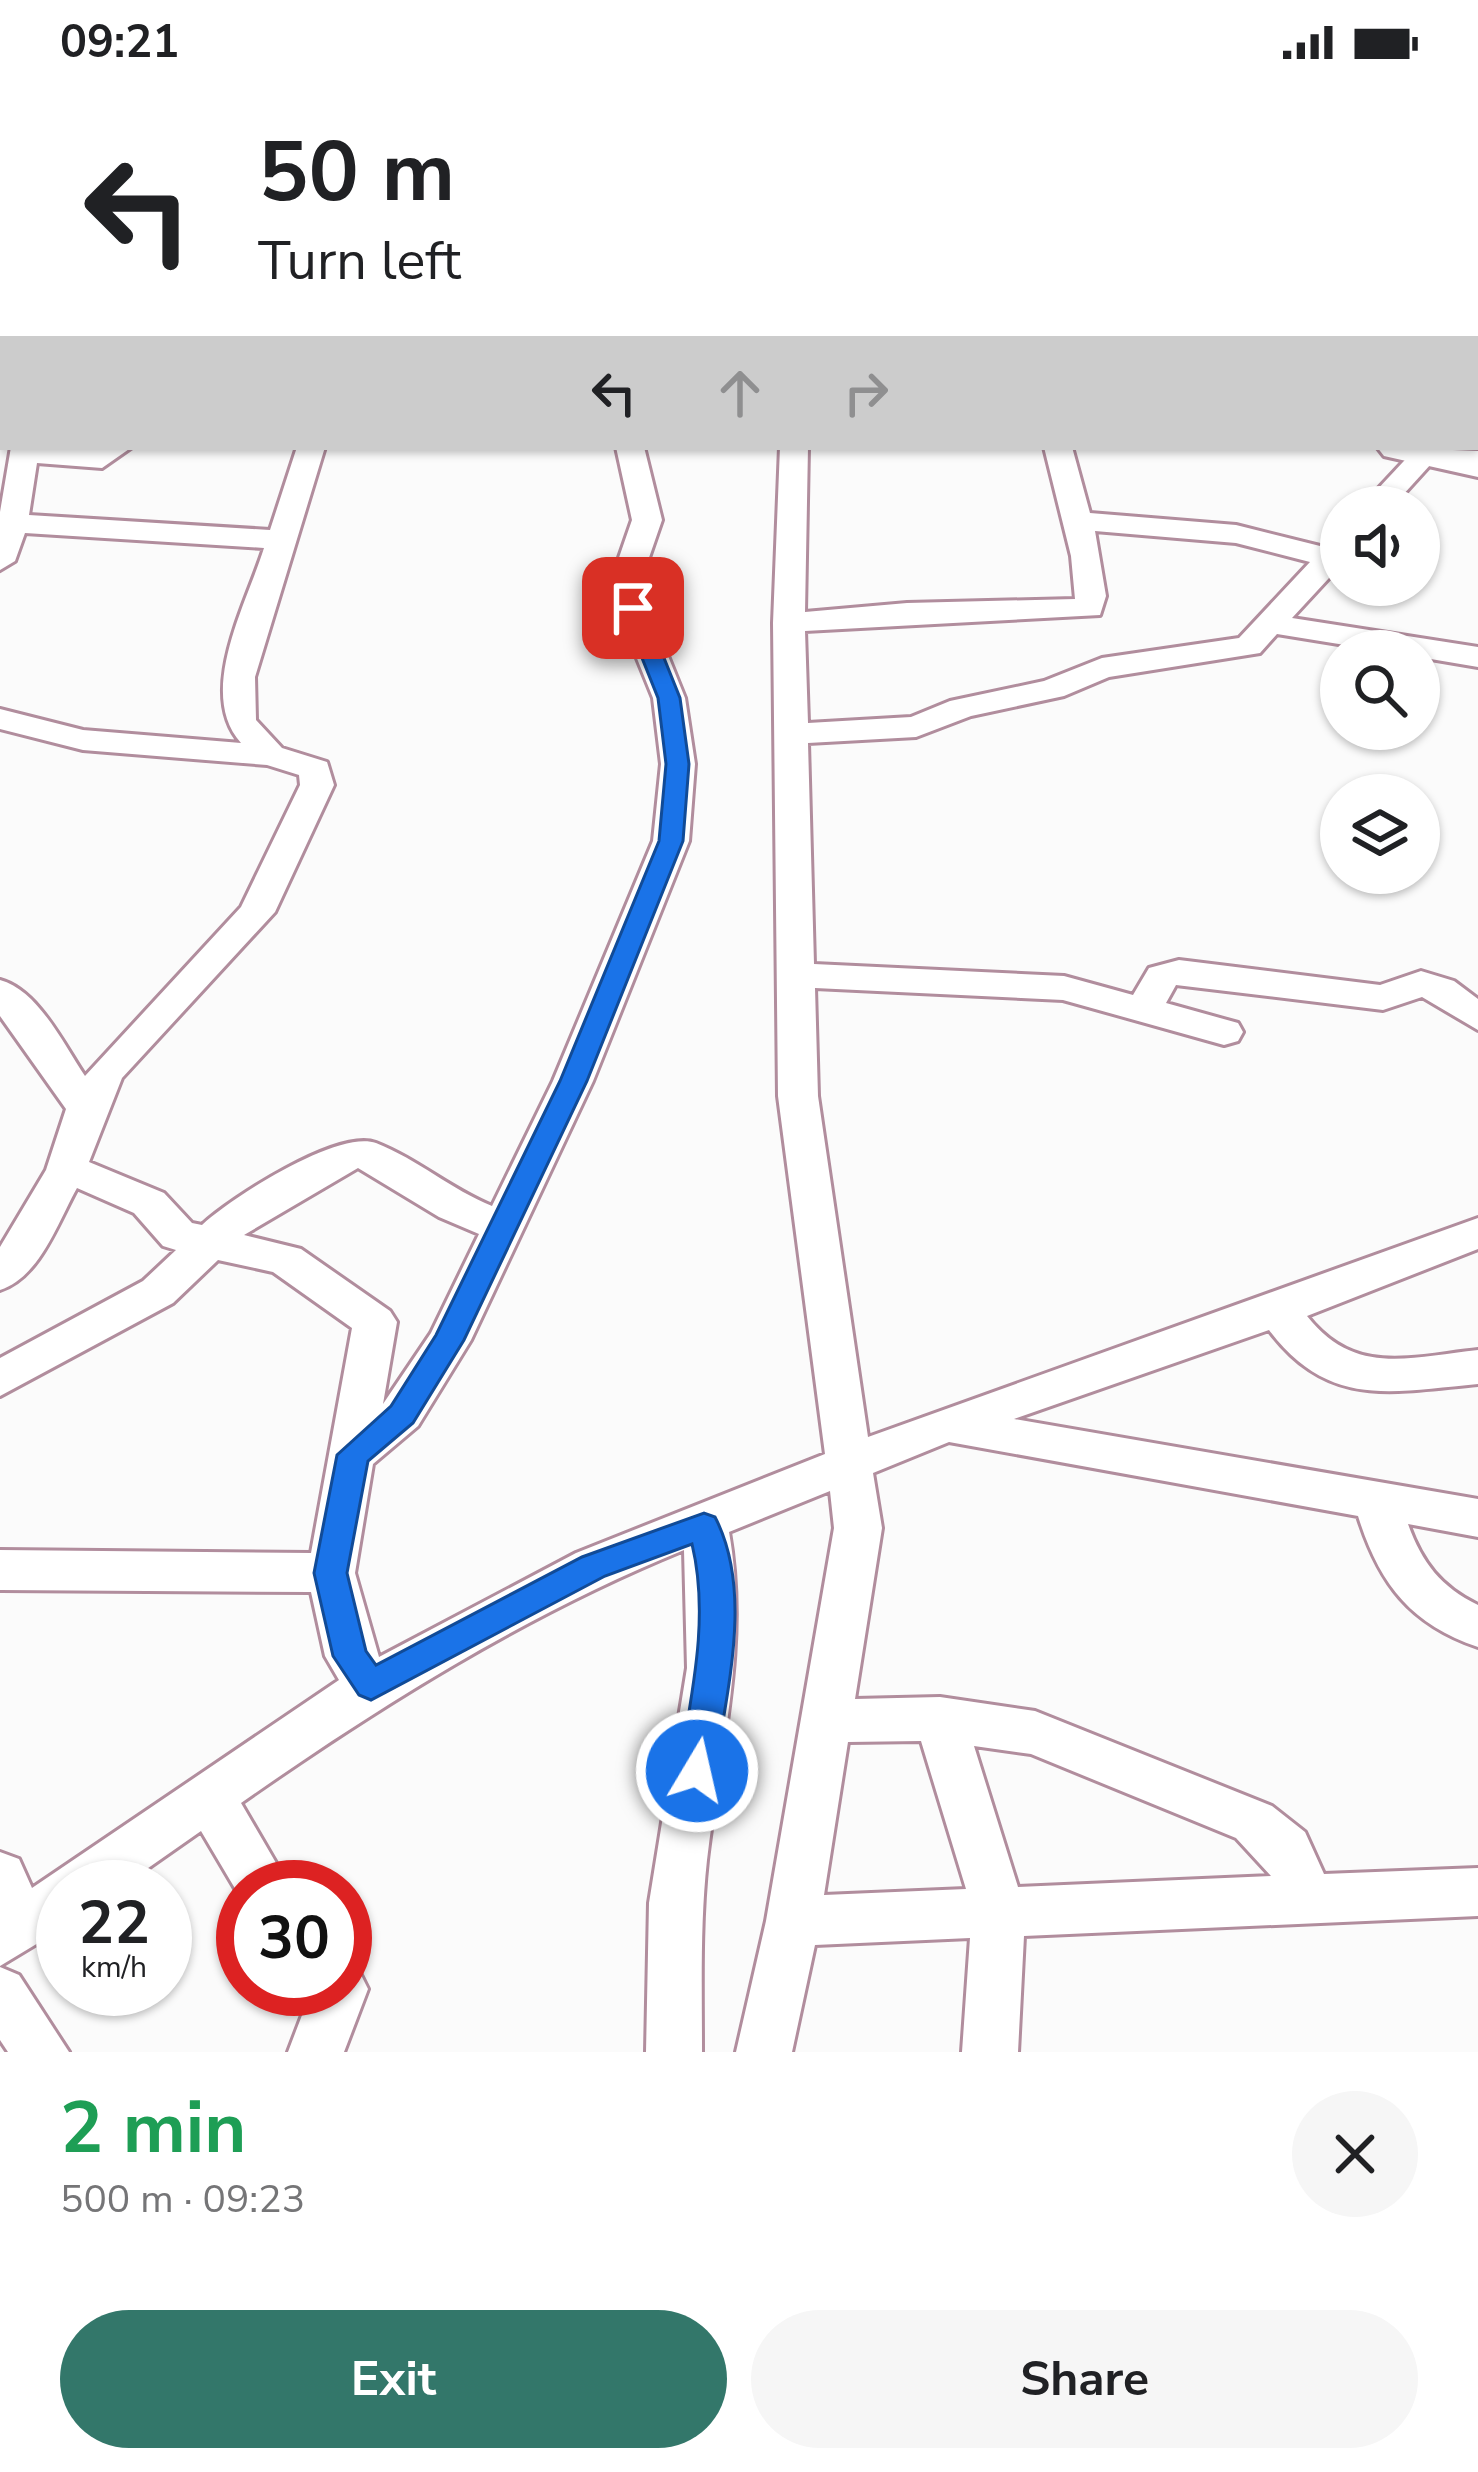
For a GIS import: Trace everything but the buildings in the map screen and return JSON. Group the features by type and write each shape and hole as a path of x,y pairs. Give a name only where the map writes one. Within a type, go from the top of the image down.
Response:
{"highway":[{"path":"1429,450 1478,464"},
{"path":"1439,450 1478,453"}],"street":[{"path":"114,450 102,459 24,451 5,544 282,540"},
{"path":"270,755 240,722 239,677 309,450"},
{"path":"353,1455 402,1414 449,1340 627,959 671,841 678,764 669,698 633,608 628,575 647,520 631,450"},
{"path":"764,2052 793,1922 858,1528 853,1462 816,1246 798,1096 789,623 794,450"},
{"path":"789,623 907,612 1089,608 1094,584 1059,450"},
{"path":"1394,486 1425,450"},
{"path":"1076,521 1236,534 1320,549"},
{"path":"794,734 916,727 962,708 1053,689 1102,668 1249,646 1320,570"},
{"path":"1273,624 1478,656"},
{"path":"0,719 83,740 270,755 315,770 317,785 257,912 107,1071 86,1108 66,1170 21,1252 0,1274"},
{"path":"1143,1010 1162,976 1179,972 1382,998 1421,982 1441,990 1478,1018"},
{"path":"793,975 1064,988 1225,1032"},
{"path":"0,992 36,1032 86,1108"},
{"path":"0,1379 158,1292 240,1214 358,1153 454,1207 505,1228"},
{"path":"66,1170 118,1186 149,1203 178,1235 286,1260 375,1322 331,1573 350,1656 371,1685"},
{"path":"115,1860 371,1685 593,1567 945,1425 1278,1310 1478,1233"},
{"path":"1278,1310 1319,1358 1333,1366 1389,1374 1478,1367"},
{"path":"945,1425 1478,1518"},
{"path":"1377,1501 1409,1586 1430,1604 1478,1628"},
{"path":"674,2052 676,1903 716,1640 716,1574 704,1526"},
{"path":"0,1570 331,1573"},
{"path":"828,1721 940,1719 1035,1733 1254,1822 1286,1849 1308,1899"},
{"path":"940,1719 999,1911 990,2052"},
{"path":"207,1794 247,1860"},
{"path":"0,1876 28,1922"},
{"path":"793,1922 1478,1892"},
{"path":"0,1994 41,2052"},
{"path":"316,2052 330,2016"}],"route":[{"path":"633,608 669,698 678,764 671,841 627,959 573,1081 449,1340 402,1414 353,1455 331,1573 350,1656 371,1685 593,1567 704,1526 716,1574 716,1640 697,1771"}]}
